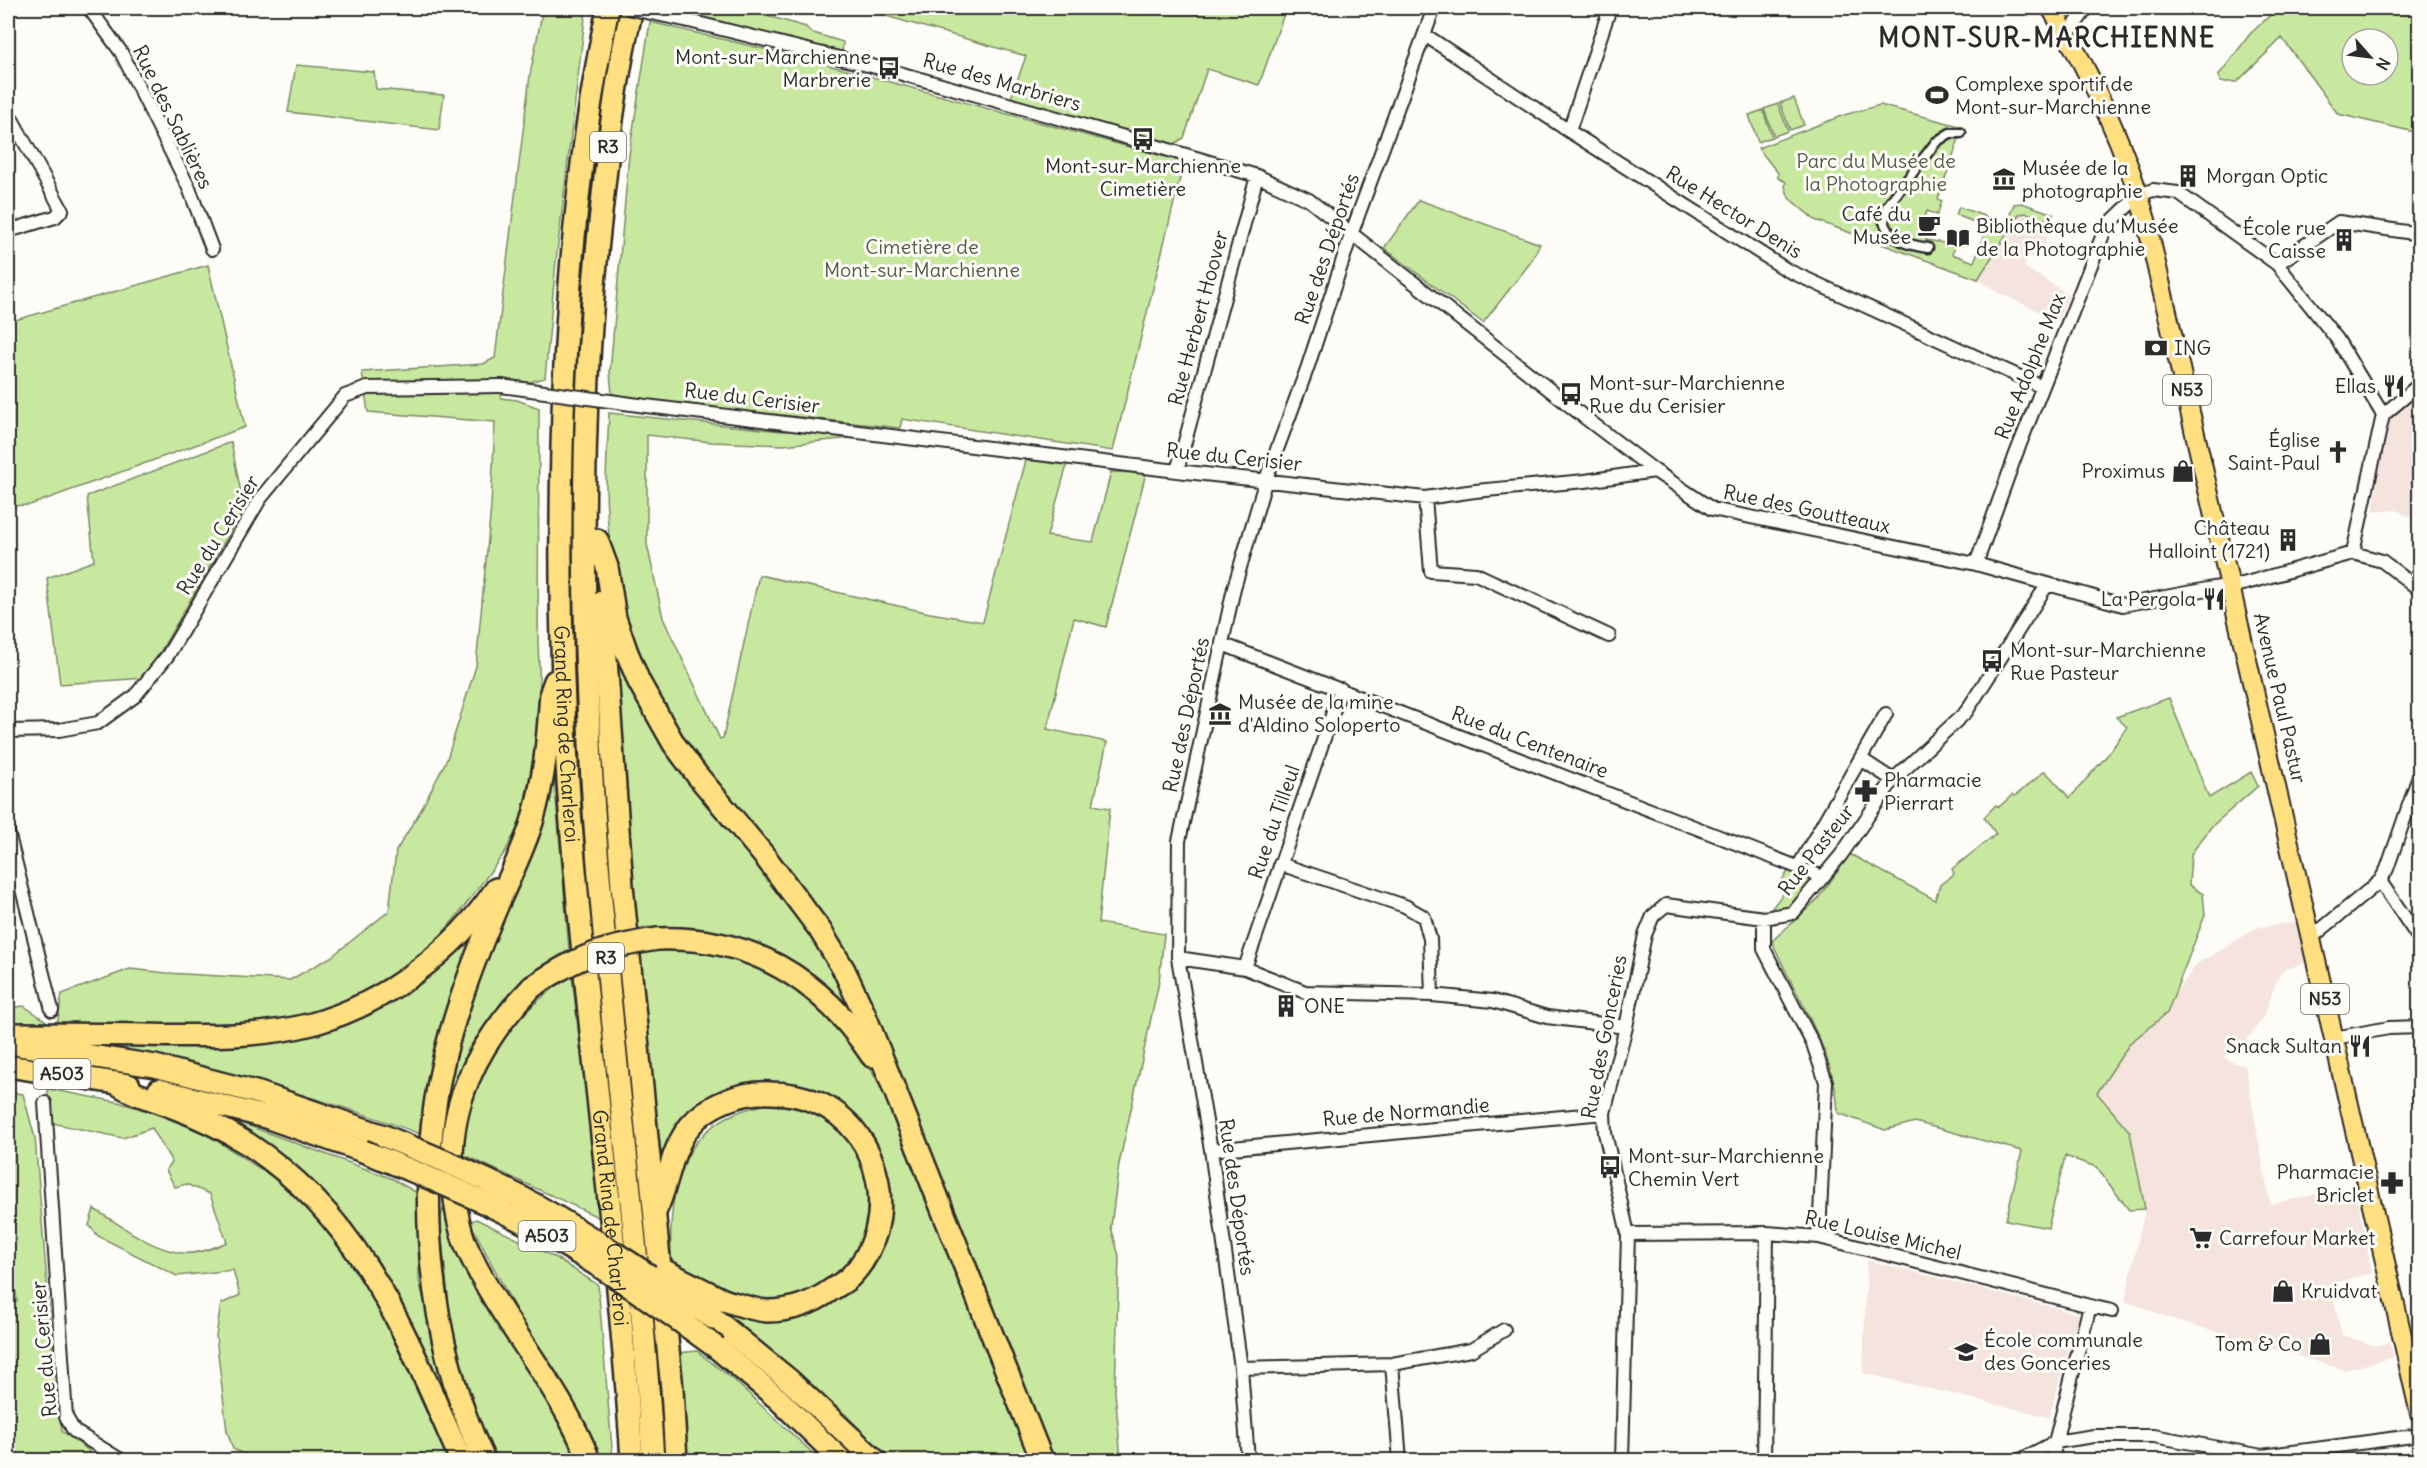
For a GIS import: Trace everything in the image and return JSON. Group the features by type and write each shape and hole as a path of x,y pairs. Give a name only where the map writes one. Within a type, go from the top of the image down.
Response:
{"highway":[{"name":"Grand Ring de Charleroi","path":"608,8 585,141 573,242 566,336 561,461 563,664 570,810 632,1461"},
{"name":"Grand Ring de Charleroi","path":"632,8 607,158 589,339 585,454 586,649 594,810 653,1461"},
{"path":"585,454 596,484 597,540 622,886 672,1389 676,1461"},
{"path":"597,540 607,567 615,618 639,682 686,759 766,858 820,930 844,970 895,1091 1042,1461"},
{"path":"484,1461 460,1400 444,1339 435,1292 429,1230 430,1167 442,1072 456,1014 473,963 531,823 543,776 551,692 563,664"},
{"path":"8,1034 257,1034 312,1024 352,1009 392,988 432,960 490,898 518,856"},
{"path":"589,1461 560,1400 508,1319 469,1251 456,1212 452,1178 455,1123 467,1081 492,1034 511,1010 532,987 564,966 594,952 622,944 688,938 736,948 766,958 793,973 844,1017 895,1091"},
{"name":"A503","path":"8,1043 155,1066 260,1093 384,1136 450,1163 537,1205 600,1243 713,1318 789,1380 875,1461"},
{"name":"A503","path":"8,1066 166,1092 266,1117 440,1181 526,1224 633,1288 717,1348 777,1398 841,1461"},
{"path":"116,1083 132,1094 170,1106 214,1125 246,1143 273,1161 318,1202 365,1261 389,1301 461,1461"},
{"path":"600,1243 617,1244 686,1283 723,1300 767,1311 796,1308 821,1297 850,1277 868,1251 880,1221 880,1187 871,1156 855,1132 837,1115 816,1102 785,1093 760,1092 727,1101 708,1110 690,1126 675,1151 661,1200 653,1216"}],"main road":[{"name":"Avenue Paul Pastur","path":"2051,8 2108,114 2139,195 2231,585 2420,1413"}],"street":[{"name":"Rue des Sablières","path":"89,8 121,52 189,188 212,249"},
{"name":"Rue des Marbriers","path":"627,8 892,71 1257,176 1309,200 1352,232"},
{"name":"Rue des Déportés","path":"1248,1461 1241,1368 1211,1150 1178,958 1179,841 1234,588 1266,479 1307,369 1352,232 1434,8"},
{"path":"1569,131 1610,8"},
{"path":"2067,34 2087,8"},
{"name":"Rue Hector Denis","path":"1425,34 1569,131 1787,270 2042,387"},
{"path":"8,112 62,210 55,217 8,231"},
{"path":"1928,248 1900,242 1893,237 1884,222 1884,216 1891,201 1936,141 1950,133 1961,133"},
{"name":"Rue Herbert Hoover","path":"1177,471 1257,176"},
{"path":"2139,195 2153,190 2178,193 2277,264 2337,339 2383,415"},
{"name":"Rue Adolphe Max","path":"1976,564 2042,387 2106,227 2139,195"},
{"path":"2277,264 2339,222 2420,234"},
{"name":"Rue des Goutteaux","path":"1352,232 1588,420 1655,471 1712,509 1976,564 2123,605 2243,584 2353,553"},
{"path":"2420,384 2383,415 2353,553 2382,561 2420,590"},
{"name":"Rue du Cerisier","path":"8,731 59,730 98,723 135,696 168,655 260,499 345,396 367,388 501,386 1177,471 1425,498 1655,471"},
{"path":"1425,498 1431,571 1476,574 1609,636"},
{"name":"Rue Pasteur","path":"1764,918 1793,913 1823,877 1893,780 1966,712 2047,585"},
{"name":"Rue du Centenaire","path":"1222,644 1823,877"},
{"name":"Rue du Tilleul","path":"1245,968 1341,689"},
{"path":"1798,867 1886,714"},
{"path":"1861,759 1893,780"},
{"path":"2311,938 2380,881 2387,869 2420,773"},
{"path":"8,832 52,1010"},
{"path":"1280,864 1405,906 1424,918 1430,939 1432,995"},
{"path":"2380,881 2420,940"},
{"name":"Rue des Gonceries","path":"1622,1461 1628,1234 1605,1133 1604,1113 1626,1027 1645,935 1653,916 1666,905 1764,918"},
{"path":"1764,918 1764,949 1813,1044 1826,1082 1819,1237"},
{"path":"1178,958 1245,968 1305,992 1432,995 1493,1001 1547,1017 1626,1027"},
{"path":"2334,1038 2389,1028 2420,1027"},
{"name":"Rue du Cerisier","path":"45,1102 66,1417 74,1431 121,1461"},
{"name":"Rue de Normandie","path":"1211,1150 1604,1113"},
{"path":"1764,1461 1767,1233"},
{"name":"Rue Louise Michel","path":"1628,1234 1767,1233 1819,1237 2112,1311"},
{"path":"2053,1461 2055,1442 2090,1306"},
{"path":"1241,1368 1392,1364 1471,1350 1504,1330"},
{"path":"1392,1364 1400,1461"},
{"path":"2020,1461 2055,1442 2094,1436 2154,1436 2262,1456 2420,1435"}],"shaded area":[{"path":"2027,213 2049,221 2043,235 2047,237 2043,247 2038,246 2039,251 2035,259 2029,256 2030,253 2024,267 2069,295 2058,320 1999,293 1978,279 2019,214"},
{"path":"2419,388 2419,508 2413,518 2396,510 2373,512 2387,419"},
{"path":"2300,922 2309,962 2283,970 2277,979 2265,1014 2253,1032 2238,1048 2223,1057 2236,1064 2245,1065 2270,1204 2355,1186 2372,1273 2330,1284 2342,1335 2376,1346 2389,1342 2394,1357 2345,1370 2173,1319 2125,1301 2145,1209 2097,1093 2130,1043 2167,1013 2177,991 2197,964 2259,927"},
{"name":"École communale des Gonceries","path":"1867,1260 2079,1314 2049,1417 1863,1373"}],"green space":[{"path":"543,8 586,9 556,261 545,378 529,382 503,379 501,398 517,400 539,408 538,641 541,715 521,821 505,852 436,941 379,985 319,1014 232,1024 145,1029 57,1025 62,994 130,969 290,980 331,957 389,911 396,851 421,810 447,759 476,666 491,507 495,422 368,412 362,372 483,364 495,358 530,75"},
{"path":"667,8 740,8 806,27 810,32 843,42 842,53"},
{"path":"866,8 1286,8 1259,85 1207,69 1184,138 1174,144 1011,98 1026,56 865,10"},
{"path":"2278,8 2419,8 2419,133 2338,114 2282,38 2237,82 2220,82 2219,75 2250,34"},
{"name":"Cimetière de Mont-sur-Marchienne","path":"650,22 806,59 1184,162 1113,451 902,419 900,428 612,394 610,372 629,155"},
{"path":"296,65 374,72 376,89 444,95 439,130 288,112"},
{"path":"1794,98 1804,125 1790,130 1780,103"},
{"path":"1778,104 1788,131 1774,136 1764,109"},
{"name":"Parc du Musée de la Photographie","path":"1880,105 1963,127 1938,199 1942,201 1937,215 1927,211 1921,227 1929,230 1926,240 1956,245 1952,254 1974,262 1987,227 1956,215 1959,207 2006,224 2014,204 2022,203 2053,214 2049,221 2027,213 2019,214 1978,279 1815,220 1789,198 1786,182 1778,178 1778,173 1758,148 1844,115"},
{"path":"1763,110 1772,137 1758,142 1749,115"},
{"path":"1419,200 1540,244 1530,263 1483,323 1384,248"},
{"path":"208,265 245,427 30,505 8,506 8,322"},
{"path":"609,413 781,431 831,431 852,438 783,445 712,442 647,435 647,544 663,618 720,739 723,738 759,575 930,613 983,622 1026,460 1067,465 1047,536 1093,542 1111,472 1146,473 1106,627 1074,618 1047,729 1107,742 1093,805 1110,808 1098,923 1164,934 1159,982 1119,1164 1111,1227 1119,1256 1115,1391 1121,1460 1055,1460 890,1048 860,980 815,905 776,853 700,761 656,690 629,626 613,559 606,489"},
{"path":"231,442 244,508 145,678 60,684 47,578 94,561 87,496"},
{"path":"616,644 840,976 857,1021 822,984 804,969 764,947 718,934 692,930 637,928"},
{"path":"2169,698 2209,798 2251,772 2258,786 2211,827 2191,854 2189,885 2203,894 2205,915 2167,1013 2130,1043 2097,1093 2130,1132 2145,1209 2129,1210 2096,1167 2065,1156 2048,1228 2006,1220 2022,1151 1915,1122 1885,1130 1838,1113 1836,1090 1822,1046 1772,941 1817,900 1850,854 1935,900 1940,885 1954,874 1952,869 1996,834 1984,817 1996,805 1999,807 2012,795 2015,796 2045,771 2070,798 2110,752 2127,727 2116,717"},
{"path":"553,764 569,950 538,968 503,1000 468,1049 449,1101 445,1145 438,1143 447,1093 476,981 536,837"},
{"path":"1791,867 1815,879 1785,912 1769,912 1785,891 1778,886"},
{"path":"480,922 423,1135 338,1106 251,1081 76,1041 294,1037"},
{"path":"672,947 700,948 780,973 820,1005 863,1056 898,1123 1034,1460 890,1460 845,1414 720,1311 723,1306 760,1316 871,1262 868,1139 767,1083 659,1153 640,952"},
{"path":"572,976 600,1218 460,1153 466,1116 474,1090 494,1051 506,1033 536,1002"},
{"path":"24,1006 49,1023 8,1022 8,1008"},
{"path":"48,1089 118,1102 193,1125 297,1193 361,1268 448,1460 276,1460 262,1457 252,1458 233,1449 227,1431 216,1336 221,1304 240,1295 233,1270 177,1276 98,1236 89,1225 94,1209 147,1242 170,1251 194,1253 227,1242 210,1194 186,1184 175,1187 166,1170 172,1162 152,1128 123,1138 47,1122"},
{"path":"8,1092 23,1094 35,1138 54,1368 62,1431 88,1450 94,1460 8,1460 8,1294 17,1301 12,1268 12,1223 8,1222"},
{"path":"764,1105 811,1113 844,1135 863,1166 869,1202 863,1238 844,1269 813,1291 771,1300 745,1297 719,1287 671,1259 673,1206 677,1182 685,1160 697,1141 714,1125 736,1113"},
{"path":"206,1110 393,1179 419,1194 419,1281 447,1386 474,1460 468,1460 356,1234"},
{"path":"443,1209 478,1289 560,1420 579,1460 495,1460 476,1422 453,1348 440,1220"},
{"path":"476,1219 556,1258 598,1285 613,1460 601,1460 589,1433 553,1368 532,1341 470,1222"},
{"path":"697,1351 736,1382 820,1460 687,1460 678,1353"}],"place":[{"name":"Mont-sur-Marchienne Marbrerie","path":"889,68"},
{"name":"Complexe sportif de Mont-sur-Marchienne","path":"1937,95"},
{"name":"Mont-sur-Marchienne Cimetière","path":"1143,139"},
{"name":"Morgan Optic","path":"2188,176"},
{"name":"Musée de la photographie","path":"2004,179"},
{"name":"Café du Musée","path":"1929,225"},
{"name":"Bibliothèque du Musée de la Photographie","path":"1958,238"},
{"name":"École rue Caisse","path":"2344,240"},
{"name":"ING","path":"2156,348"},
{"name":"Ellas","path":"2394,386"},
{"name":"Mont-sur-Marchienne Rue du Cerisier","path":"1571,394"},
{"name":"Église Saint-Paul","path":"2338,452"},
{"name":"Proximus","path":"2183,471"},
{"name":"Château Halloint (1721)","path":"2288,540"},
{"name":"La Pergola","path":"2214,599"},
{"name":"Mont-sur-Marchienne Rue Pasteur","path":"1992,661"},
{"name":"Musée de la mine d'Aldino Soloperto","path":"1220,714"},
{"name":"Pharmacie Pierrart","path":"1866,791"},
{"name":"ONE","path":"1286,1006"},
{"name":"Snack Sultan","path":"2360,1046"},
{"name":"Mont-sur-Marchienne Chemin Vert","path":"1610,1167"},
{"name":"Pharmacie Briclet","path":"2392,1183"},
{"name":"Carrefour Market","path":"2201,1238"},
{"name":"Kruidvat","path":"2283,1291"},
{"name":"Tom & Co","path":"2320,1344"},
{"name":"École communale des Gonceries","path":"1966,1352"}],"district":[{"name":"MONT-SUR-MARCHIENNE","path":"2047,38"}]}
